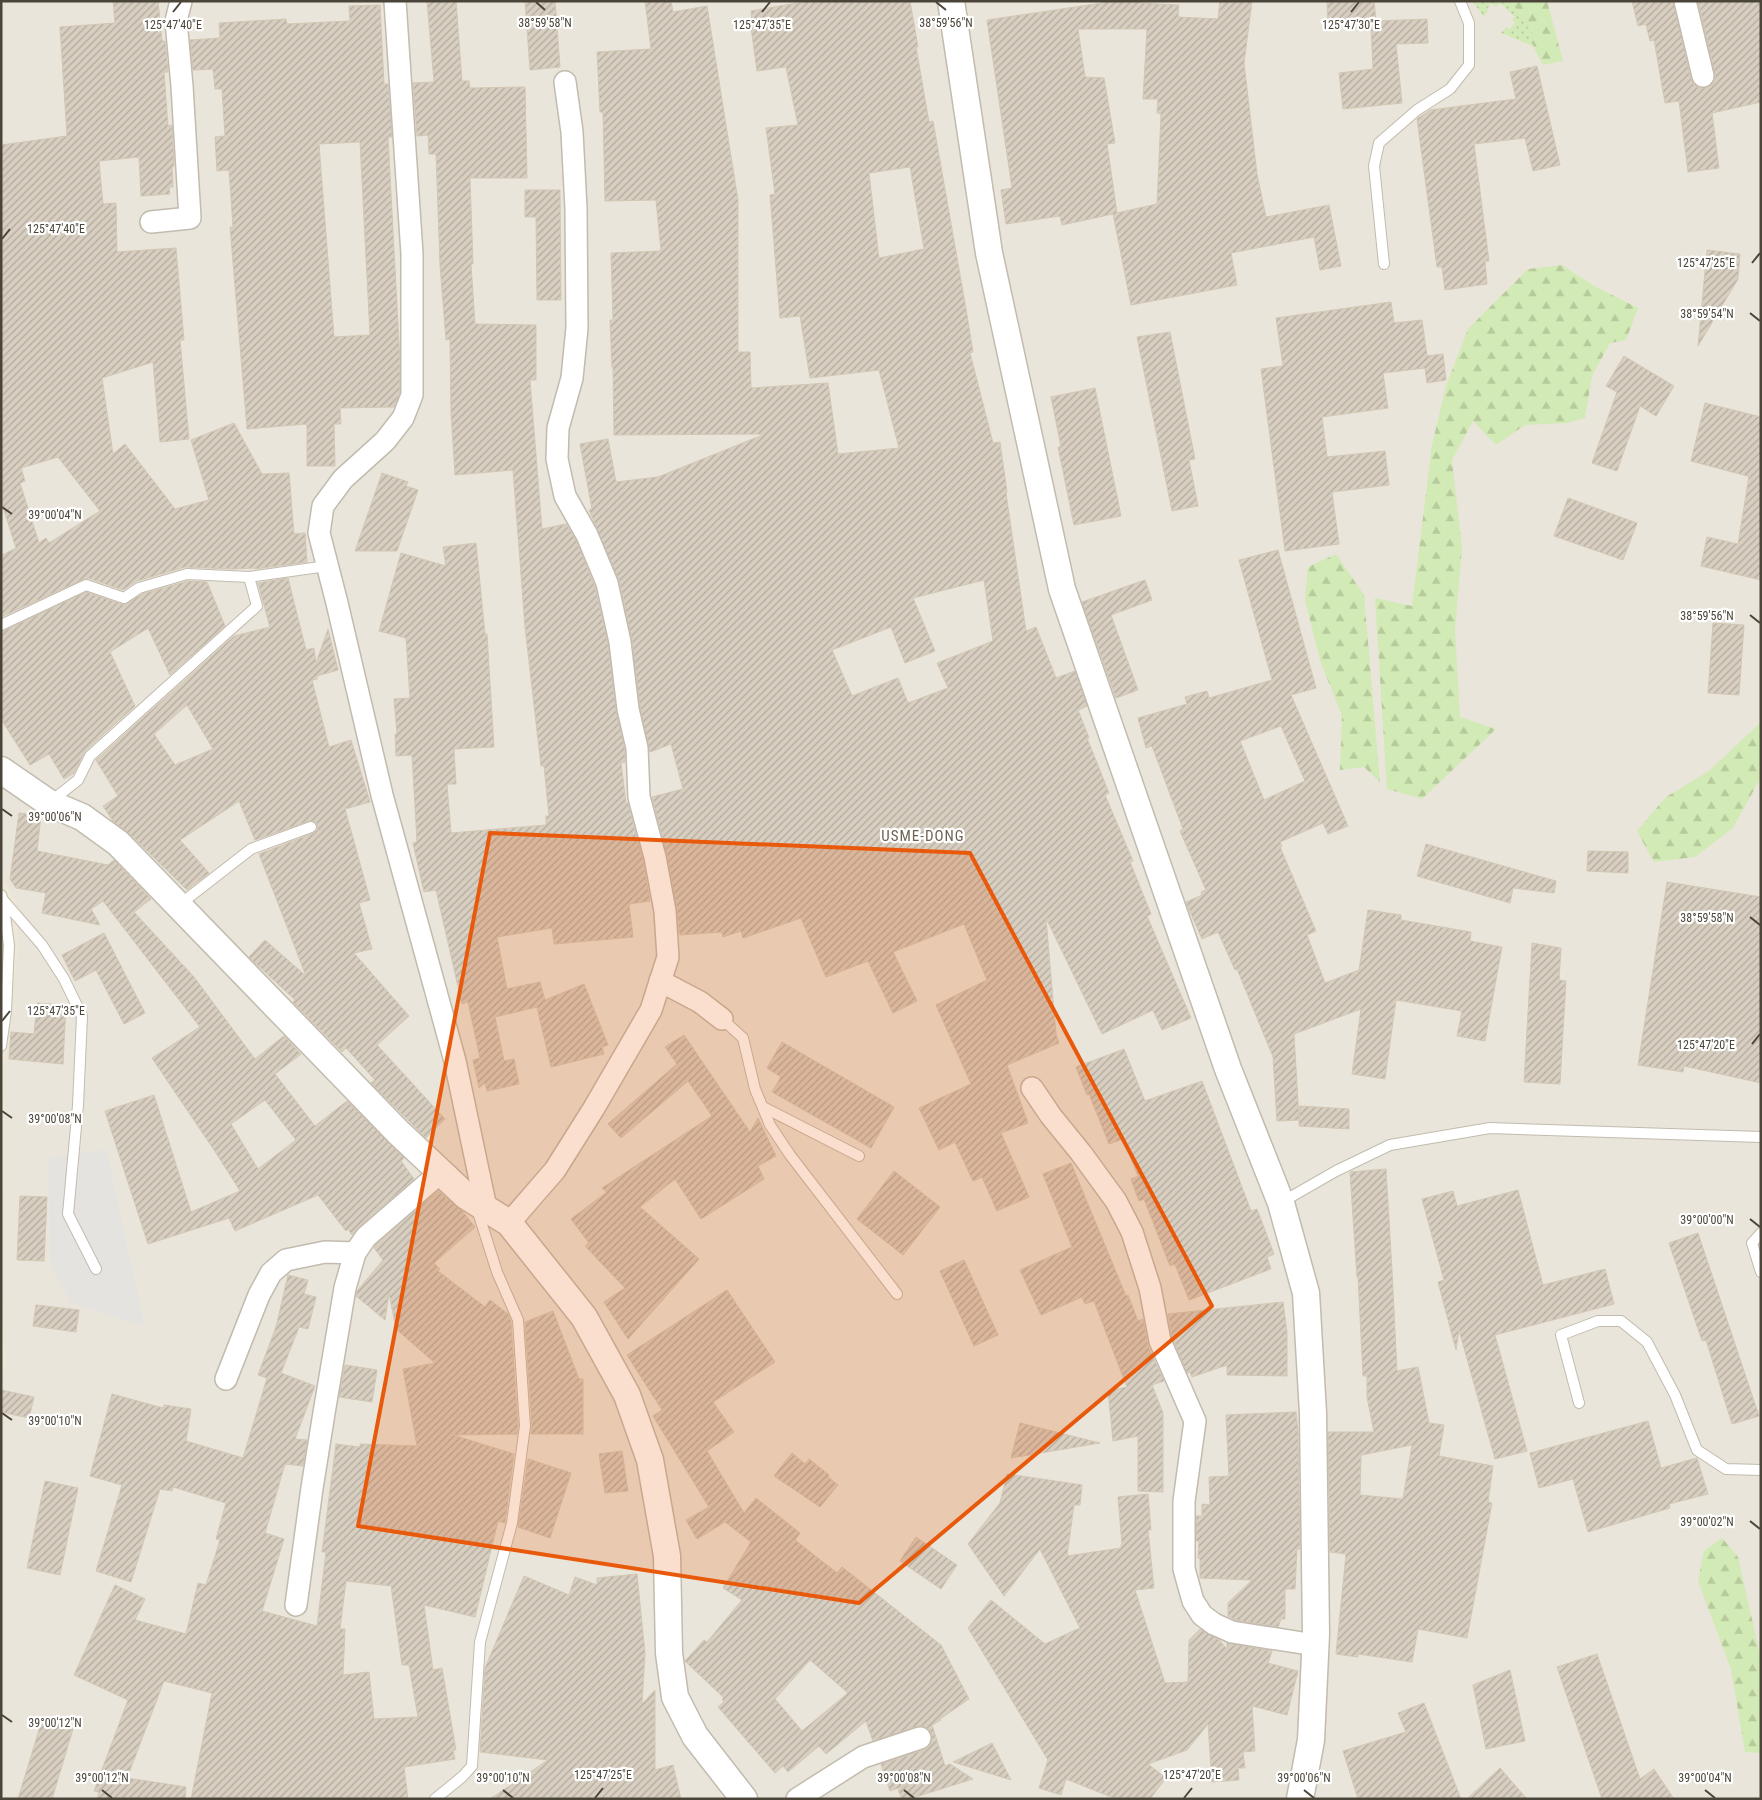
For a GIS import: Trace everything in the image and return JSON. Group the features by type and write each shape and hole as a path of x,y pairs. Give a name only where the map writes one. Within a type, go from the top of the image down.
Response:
{"street":[{"path":"151,222 190,218 176,21 182,1"},
{"path":"395,1 412,254 412,395 403,418 385,441 343,478 323,506 318,533 382,795 454,1060 480,1205"},
{"path":"951,1 989,253 1062,588 1228,1068 1281,1203 1306,1293 1313,1412 1315,1644 1311,1740 1300,1799"},
{"path":"1685,1 1703,76"},
{"path":"509,1223 555,1170 594,1108 650,1010 668,957 665,911 655,856 639,797 637,748 628,709 620,642 607,584 587,535 565,496 557,458 558,428 572,378 577,328 576,199 572,132 566,82"},
{"path":"1,770 49,803 82,817 118,843 398,1132 480,1205 509,1223 584,1317 627,1395 650,1460 667,1556 669,1652 675,1697 695,1736 744,1799"},
{"path":"660,981 700,1002 722,1019"},
{"path":"1032,1088 1116,1201 1132,1232 1150,1288 1160,1341 1196,1421 1184,1502 1184,1569 1193,1601 1202,1615 1214,1624 1232,1632 1315,1644"},
{"path":"296,1605 324,1413 345,1288 355,1253 366,1237 441,1172"},
{"path":"226,1379 260,1295 271,1273 286,1260 325,1252 355,1253"},
{"path":"797,1799 864,1757 920,1738"}],"lane":[{"path":"1384,264 1374,166 1379,144 1417,110 1450,89 1469,65 1469,22 1460,1"},
{"path":"1,625 86,585 124,598 139,588 187,574 249,577 327,566"},
{"path":"49,803 78,780 90,756 257,606 249,577"},
{"path":"178,906 252,849 311,827"},
{"path":"1,1046 6,1011 10,945 2,897"},
{"path":"2,897 42,945 64,978 82,1016 78,1105 68,1214 96,1269"},
{"path":"722,1019 743,1038 755,1089 770,1125 790,1155 897,1294"},
{"path":"763,1107 859,1156"},
{"path":"1281,1203 1336,1171 1390,1145 1490,1128 1761,1137"},
{"path":"435,1799 462,1777 472,1766 480,1642 512,1523 525,1426 518,1320 497,1272 480,1205"},
{"path":"1761,1233 1752,1243 1761,1272"},
{"path":"1579,1403 1561,1335 1598,1321 1621,1321 1647,1342 1675,1395 1697,1450 1726,1469 1761,1470"}],"highlighted area":[{"path":"490,833 970,853 1212,1306 859,1603 358,1526"}],"shaded area":[{"path":"1,1 1761,1 1761,1799 1,1799"},
{"path":"1,872 16,901 18,949 4,1063 2,1283 5,1370 1,1376"},
{"path":"106,1149 145,1327 71,1303 50,1262 48,1159"}],"green space":[{"path":"1472,1 1509,1 1533,34 1533,46 1501,33 1506,27 1509,30 1515,23 1512,20 1515,17 1500,3 1496,7 1492,3 1484,17"},
{"path":"1509,1 1547,1 1563,61 1543,65 1533,46 1533,34"},
{"path":"1562,265 1594,286 1638,308 1626,340 1610,343 1592,376 1585,418 1567,423 1525,425 1496,445 1473,421 1452,460 1462,548 1455,630 1460,717 1496,729 1422,799 1387,789 1375,598 1412,606 1432,445 1446,386 1468,329 1528,269"},
{"path":"1336,554 1364,595 1380,782 1364,767 1340,770 1342,716 1320,660 1305,600 1308,567"},
{"path":"1761,722 1761,777 1733,828 1695,857 1654,862 1637,831 1666,797 1709,771"},
{"path":"1722,1538 1738,1557 1761,1659 1760,1753 1745,1752 1731,1669 1698,1581 1704,1551"}],"building":[{"path":"113,1 158,1 162,41 165,41 168,72 164,72 168,126 172,125 173,187 169,187 170,194 141,196 139,157 99,161 103,204 116,203 117,252 176,248 184,340 180,340 189,439 160,442 153,362 102,378 113,454 125,444 175,509 209,500 191,440 234,423 262,474 289,473 294,534 305,533 307,562 255,569 185,567 137,581 123,590 88,578 1,617 1,556 16,548 1,501 1,145 67,136 60,27 115,23","holes":["58,457 100,511 49,543 46,538 39,543 20,483 25,481 21,468"]},
{"path":"427,1 456,1 462,81 469,81 470,88 525,87 527,178 470,178 473,264 471,264 475,324 536,325 536,380 530,380 542,529 566,524 576,540 595,587 608,644 616,711 625,750 625,762 621,763 626,803 628,803 643,860 650,901 629,904 633,937 554,944 552,928 497,937 507,989 540,982 545,1000 584,984 608,1045 602,1047 604,1054 551,1067 537,1007 495,1017 504,1061 514,1059 519,1084 487,1091 485,1083 479,1088 473,1060 480,1058 468,1002 462,1004 436,890 424,892 413,843 417,842 412,755 396,756 395,734 397,734 394,699 410,698 406,638 379,631 401,553 446,566 443,547 476,543 485,634 487,634 494,747 454,749 456,784 447,784 451,833 546,825 546,816 549,816 544,766 541,766 525,627 513,470 455,475 451,413 450,339 446,340 440,265 436,154 429,154 428,135 417,136 413,83 434,82"},
{"path":"525,1 555,1 560,67 530,70"},
{"path":"645,1 671,1 673,12 707,6 738,200 738,352 750,352 751,388 828,383 838,454 899,448 879,370 810,378 800,316 780,318 770,195 775,194 766,128 798,125 786,67 757,71 750,20 752,20 751,11 809,1 910,1 929,122 933,121 965,303 973,352 970,353 993,443 1000,442 1026,631 1036,627 1056,678 1075,671 1087,706 1078,710 1109,793 1105,795 1133,861 1130,862 1151,914 1147,916 1191,1018 1162,1030 1153,1010 1102,1034 1046,918 1056,1034 1059,1043 1007,1065 1028,1123 1001,1133 1029,1197 997,1211 982,1177 973,1181 955,1142 939,1150 919,1108 971,1084 936,1005 987,980 964,924 893,952 917,1001 893,1013 868,961 826,977 801,918 743,938 741,931 723,937 722,932 680,935 667,855 652,797 683,789 671,744 650,752 640,707 632,639 619,580 589,510 592,509 580,444 608,439 616,482 658,477 765,434 614,435 610,320 613,320 611,253 661,251 656,200 605,201 603,112 600,112 597,52 651,49","holes":["910,167 924,249 879,258 869,173","984,580 993,641 937,663 948,688 908,703 898,678 852,696 832,650 891,627 905,663 935,651 913,598"]},
{"path":"1102,1 1140,1 1140,3 1179,5 1178,17 1218,19 1220,1 1252,1 1244,63 1257,174 1266,217 1329,205 1341,266 1320,270 1314,237 1231,253 1237,285 1131,305 1113,214 1062,225 1060,216 1006,224 1001,190 1012,188 987,20 1102,3","holes":["1078,29 1147,29 1143,99 1158,99 1157,113 1161,114 1157,204 1117,213 1107,144 1115,143 1104,78 1085,77"]},
{"path":"1327,1 1374,1 1376,21 1427,19 1428,43 1396,44 1402,103 1343,109 1339,73 1373,69 1371,27 1328,28"},
{"path":"1632,1 1673,1 1691,79 1694,85 1699,88 1705,88 1712,85 1715,80 1715,74 1698,1 1761,1 1761,102 1712,113 1719,168 1688,172 1679,101 1665,103 1654,40 1650,41 1646,24 1638,26"},
{"path":"380,5 384,84 388,84 392,137 388,137 400,393 394,407 340,408 341,424 334,424 335,466 307,466 307,424 247,429 230,227 233,227 229,170 217,171 215,137 225,136 222,89 215,89 213,69 193,70 190,40 220,38 219,23 286,19 287,24 350,21 349,6","holes":["360,142 370,335 334,337 319,144"]},
{"path":"1537,66 1560,165 1533,171 1525,138 1474,144 1489,261 1485,261 1487,284 1445,290 1442,267 1437,267 1417,119 1430,110 1516,99 1510,72"},
{"path":"525,190 560,190 561,300 537,300 536,217 525,217"},
{"path":"1707,250 1740,254 1738,279 1698,346"},
{"path":"1391,302 1394,323 1422,320 1427,356 1443,354 1446,380 1427,383 1425,368 1383,373 1388,408 1322,417 1327,457 1385,451 1389,485 1332,492 1339,544 1285,551 1261,369 1283,366 1276,318"},
{"path":"1170,332 1195,459 1189,460 1198,506 1172,511 1137,337"},
{"path":"1624,356 1674,386 1656,416 1640,406 1617,471 1592,463 1617,392 1606,386"},
{"path":"1095,388 1121,516 1074,525 1058,447 1061,447 1051,397"},
{"path":"1705,403 1761,417 1761,580 1701,566 1707,537 1738,544 1749,476 1691,461"},
{"path":"382,473 408,482 406,486 418,490 397,551 355,551"},
{"path":"1568,498 1637,523 1623,560 1554,536"},
{"path":"1278,550 1316,688 1291,695 1348,826 1328,834 1323,823 1280,842 1282,846 1280,847 1316,931 1307,935 1325,983 1359,970 1368,910 1401,915 1401,920 1471,932 1470,941 1502,947 1485,1041 1457,1036 1462,1011 1396,1000 1385,1079 1352,1074 1361,1009 1294,1034 1299,1119 1300,1106 1349,1109 1349,1129 1299,1126 1299,1120 1277,1121 1273,1057 1237,969 1235,970 1218,932 1202,939 1186,902 1202,895 1201,892 1206,890 1180,831 1183,829 1152,746 1146,748 1138,718 1187,704 1185,697 1207,691 1209,698 1272,680 1239,560","holes":["1281,726 1305,781 1264,800 1240,741"]},
{"path":"288,578 306,650 314,648 316,663 328,629 338,670 317,676 317,679 312,680 329,747 351,740 370,802 345,809 370,900 359,903 372,949 354,953 409,1016 377,1045 445,1119 426,1138 371,1083 375,1080 346,1048 342,1052 293,1002 295,1000 249,957 265,940 306,976 259,854 314,833 318,829 316,822 309,821 255,840 239,801 180,840 209,873 187,890 129,833 113,821 103,806 118,796 96,760 234,636 270,627 258,583","holes":["187,705 213,749 175,765 154,734"]},
{"path":"1145,580 1152,600 1111,615 1138,690 1116,698 1082,602"},
{"path":"188,581 207,582 225,626 170,675 148,628 110,652 135,706 85,751 74,773 64,779 49,754 30,765 1,719 1,632 86,592 124,605 142,594"},
{"path":"1713,623 1744,625 1739,695 1708,693"},
{"path":"19,813 41,816 37,851 108,865 114,860 151,899 134,912 194,977 255,1059 284,1036 301,1054 275,1074 315,1126 347,1101 404,1158 401,1161 414,1179 352,1235 348,1229 346,1231 318,1195 235,1231 229,1218 148,1244 105,1111 154,1095 191,1212 240,1191 152,1058 200,1027 103,901 91,909 100,925 42,913 46,893 16,888 10,879","holes":["265,1100 296,1140 258,1169 231,1124"]},
{"path":"1426,844 1556,881 1554,893 1513,888 1510,903 1417,876"},
{"path":"1588,851 1628,852 1628,873 1587,871"},
{"path":"1667,882 1761,897 1761,1083 1684,1066 1683,1072 1638,1065"},
{"path":"104,933 145,1013 124,1024 96,970 75,981 62,955"},
{"path":"1532,943 1561,948 1559,980 1566,981 1560,1084 1524,1082"},
{"path":"37,1003 66,1005 63,1064 9,1059 11,1032 34,1034"},
{"path":"684,1035 750,1132 758,1118 776,1156 758,1166 764,1179 701,1219 675,1179 640,1207 699,1259 628,1339 604,1302 625,1288 585,1246 589,1243 571,1219 607,1192 602,1188 712,1116 688,1081 621,1138 608,1124 677,1064 665,1047"},
{"path":"782,1042 894,1107 871,1148 772,1092 781,1077 767,1068"},
{"path":"1124,1049 1145,1101 1202,1081 1251,1211 1257,1209 1274,1254 1267,1257 1271,1269 1189,1300 1175,1264 1170,1266 1144,1199 1139,1201 1131,1179 1138,1176 1123,1139 1109,1144 1076,1067"},
{"path":"1071,1163 1126,1296 1128,1295 1138,1321 1143,1319 1148,1346 1164,1381 1152,1385 1163,1413 1163,1492 1138,1491 1138,1436 1113,1441 1108,1391 1127,1387 1094,1301 1085,1304 1082,1297 1041,1315 1020,1270 1072,1247 1043,1174"},
{"path":"1386,1169 1397,1371 1418,1367 1429,1423 1444,1425 1439,1456 1493,1466 1488,1502 1492,1503 1467,1638 1418,1629 1412,1662 1358,1654 1358,1657 1336,1654 1346,1554 1330,1552 1328,1432 1374,1432 1367,1397 1367,1376 1363,1376 1350,1172","holes":["1412,1445 1403,1499 1360,1495 1361,1455"]},
{"path":"894,1171 940,1207 903,1255 857,1219"},
{"path":"1518,1190 1543,1285 1605,1269 1614,1304 1495,1335 1527,1451 1495,1459 1459,1330 1456,1350 1438,1282 1444,1280 1422,1199 1453,1191 1457,1206"},
{"path":"438,1191 462,1211 475,1227 434,1263 440,1269 438,1271 485,1307 490,1300 508,1314 511,1322 517,1434 453,1435 514,1454 505,1523 498,1521 475,1617 424,1605 433,1670 442,1668 456,1750 453,1750 455,1759 404,1767 408,1799 191,1799 212,1693 164,1681 127,1778 186,1787 185,1799 97,1799 99,1792 94,1791 128,1700 74,1675 115,1585 145,1599 135,1620 186,1634 198,1583 206,1585 220,1540 216,1539 226,1503 173,1487 172,1491 160,1489 131,1582 96,1571 122,1485 90,1476 112,1394 163,1408 164,1405 191,1409 186,1441 243,1458 267,1378 258,1375 276,1327 288,1275 308,1280 304,1294 316,1297 308,1329 299,1327 281,1373 315,1386 295,1439 307,1440 303,1466 285,1464 265,1533 284,1539 262,1611 317,1626 326,1552 322,1552 336,1444 360,1447 360,1444 417,1446 403,1369 435,1363 396,1329 389,1293 385,1320 356,1296 357,1291 383,1260 374,1248 375,1245","holes":["346,1581 391,1586 402,1665 409,1665 418,1717 374,1719 369,1672 343,1675 345,1629 340,1629"]},
{"path":"20,1196 47,1197 44,1261 17,1260"},
{"path":"1698,1233 1759,1416 1732,1424 1706,1340 1702,1341 1669,1243"},
{"path":"964,1260 998,1335 974,1346 940,1271"},
{"path":"727,1290 775,1362 713,1402 734,1432 707,1451 744,1513 756,1498 800,1533 795,1540 837,1573 842,1567 941,1645 969,1699 932,1725 945,1766 950,1764 973,1779 909,1799 902,1799 898,1790 910,1784 890,1791 881,1764 924,1750 929,1747 932,1741 932,1734 929,1729 917,1726 873,1741 866,1721 826,1754 819,1746 788,1772 783,1766 775,1773 718,1707 724,1702 722,1699 724,1698 685,1661 704,1640 707,1642 742,1600 723,1588 751,1542 725,1522 697,1539 686,1520 709,1507 653,1416 662,1410 627,1355","holes":["810,1660 848,1693 802,1731 775,1699"]},
{"path":"1283,1302 1287,1332 1287,1376 1227,1375 1227,1365 1192,1377 1190,1372 1187,1373 1172,1337 1168,1314"},
{"path":"36,1305 79,1310 76,1332 33,1326"},
{"path":"553,1311 579,1379 583,1379 583,1434 531,1434 525,1322"},
{"path":"345,1365 377,1370 372,1402 339,1397"},
{"path":"1,1390 34,1397 29,1418 1,1412"},
{"path":"1296,1412 1300,1549 1297,1549 1295,1589 1285,1589 1285,1619 1281,1619 1278,1627 1236,1620 1228,1616 1228,1603 1252,1580 1200,1578 1199,1541 1196,1541 1196,1516 1202,1516 1202,1504 1210,1505 1209,1477 1229,1476 1226,1415"},
{"path":"1648,1421 1661,1468 1697,1458 1708,1494 1669,1504 1670,1508 1588,1532 1573,1479 1539,1488 1530,1453"},
{"path":"1020,1423 1100,1443 1011,1458"},
{"path":"622,1451 628,1491 605,1493 599,1454"},
{"path":"792,1453 805,1464 809,1459 838,1485 820,1507 774,1476"},
{"path":"528,1459 571,1473 550,1538 518,1527"},
{"path":"1007,1474 1082,1485 1080,1505 1074,1505 1067,1556 1121,1548 1118,1497 1148,1494 1151,1530 1148,1530 1154,1588 1135,1590 1165,1683 1188,1682 1189,1640 1200,1629 1219,1640 1227,1649 1227,1643 1272,1651 1268,1663 1298,1671 1287,1715 1252,1706 1255,1751 1243,1752 1245,1768 1238,1768 1239,1780 1212,1782 1208,1724 1187,1750 1148,1764 1166,1778 1150,1799 1116,1799 1066,1779 1061,1795 1039,1788 1048,1760 968,1628 991,1600 1045,1644 1080,1628 1040,1549 1004,1596 968,1544 1000,1503"},
{"path":"45,1481 78,1488 60,1575 27,1568"},
{"path":"916,1537 957,1565 941,1589 900,1561"},
{"path":"637,1574 645,1653 642,1704 655,1690 655,1770 673,1765 681,1799 490,1799 548,1760 480,1752 485,1668 524,1576 569,1595 575,1577 597,1585 597,1578"},
{"path":"1597,1654 1640,1779 1654,1769 1674,1799 1602,1799 1557,1667"},
{"path":"1510,1670 1525,1741 1486,1749 1473,1685"},
{"path":"1424,1703 1461,1799 1358,1799 1343,1751 1406,1732 1398,1713"},
{"path":"42,1720 73,1729 52,1799 18,1799"},
{"path":"992,1743 1011,1780 953,1762"},
{"path":"1500,1768 1527,1799 1467,1799"}],"district":[{"name":"USME-DONG","path":"923,836"}]}
